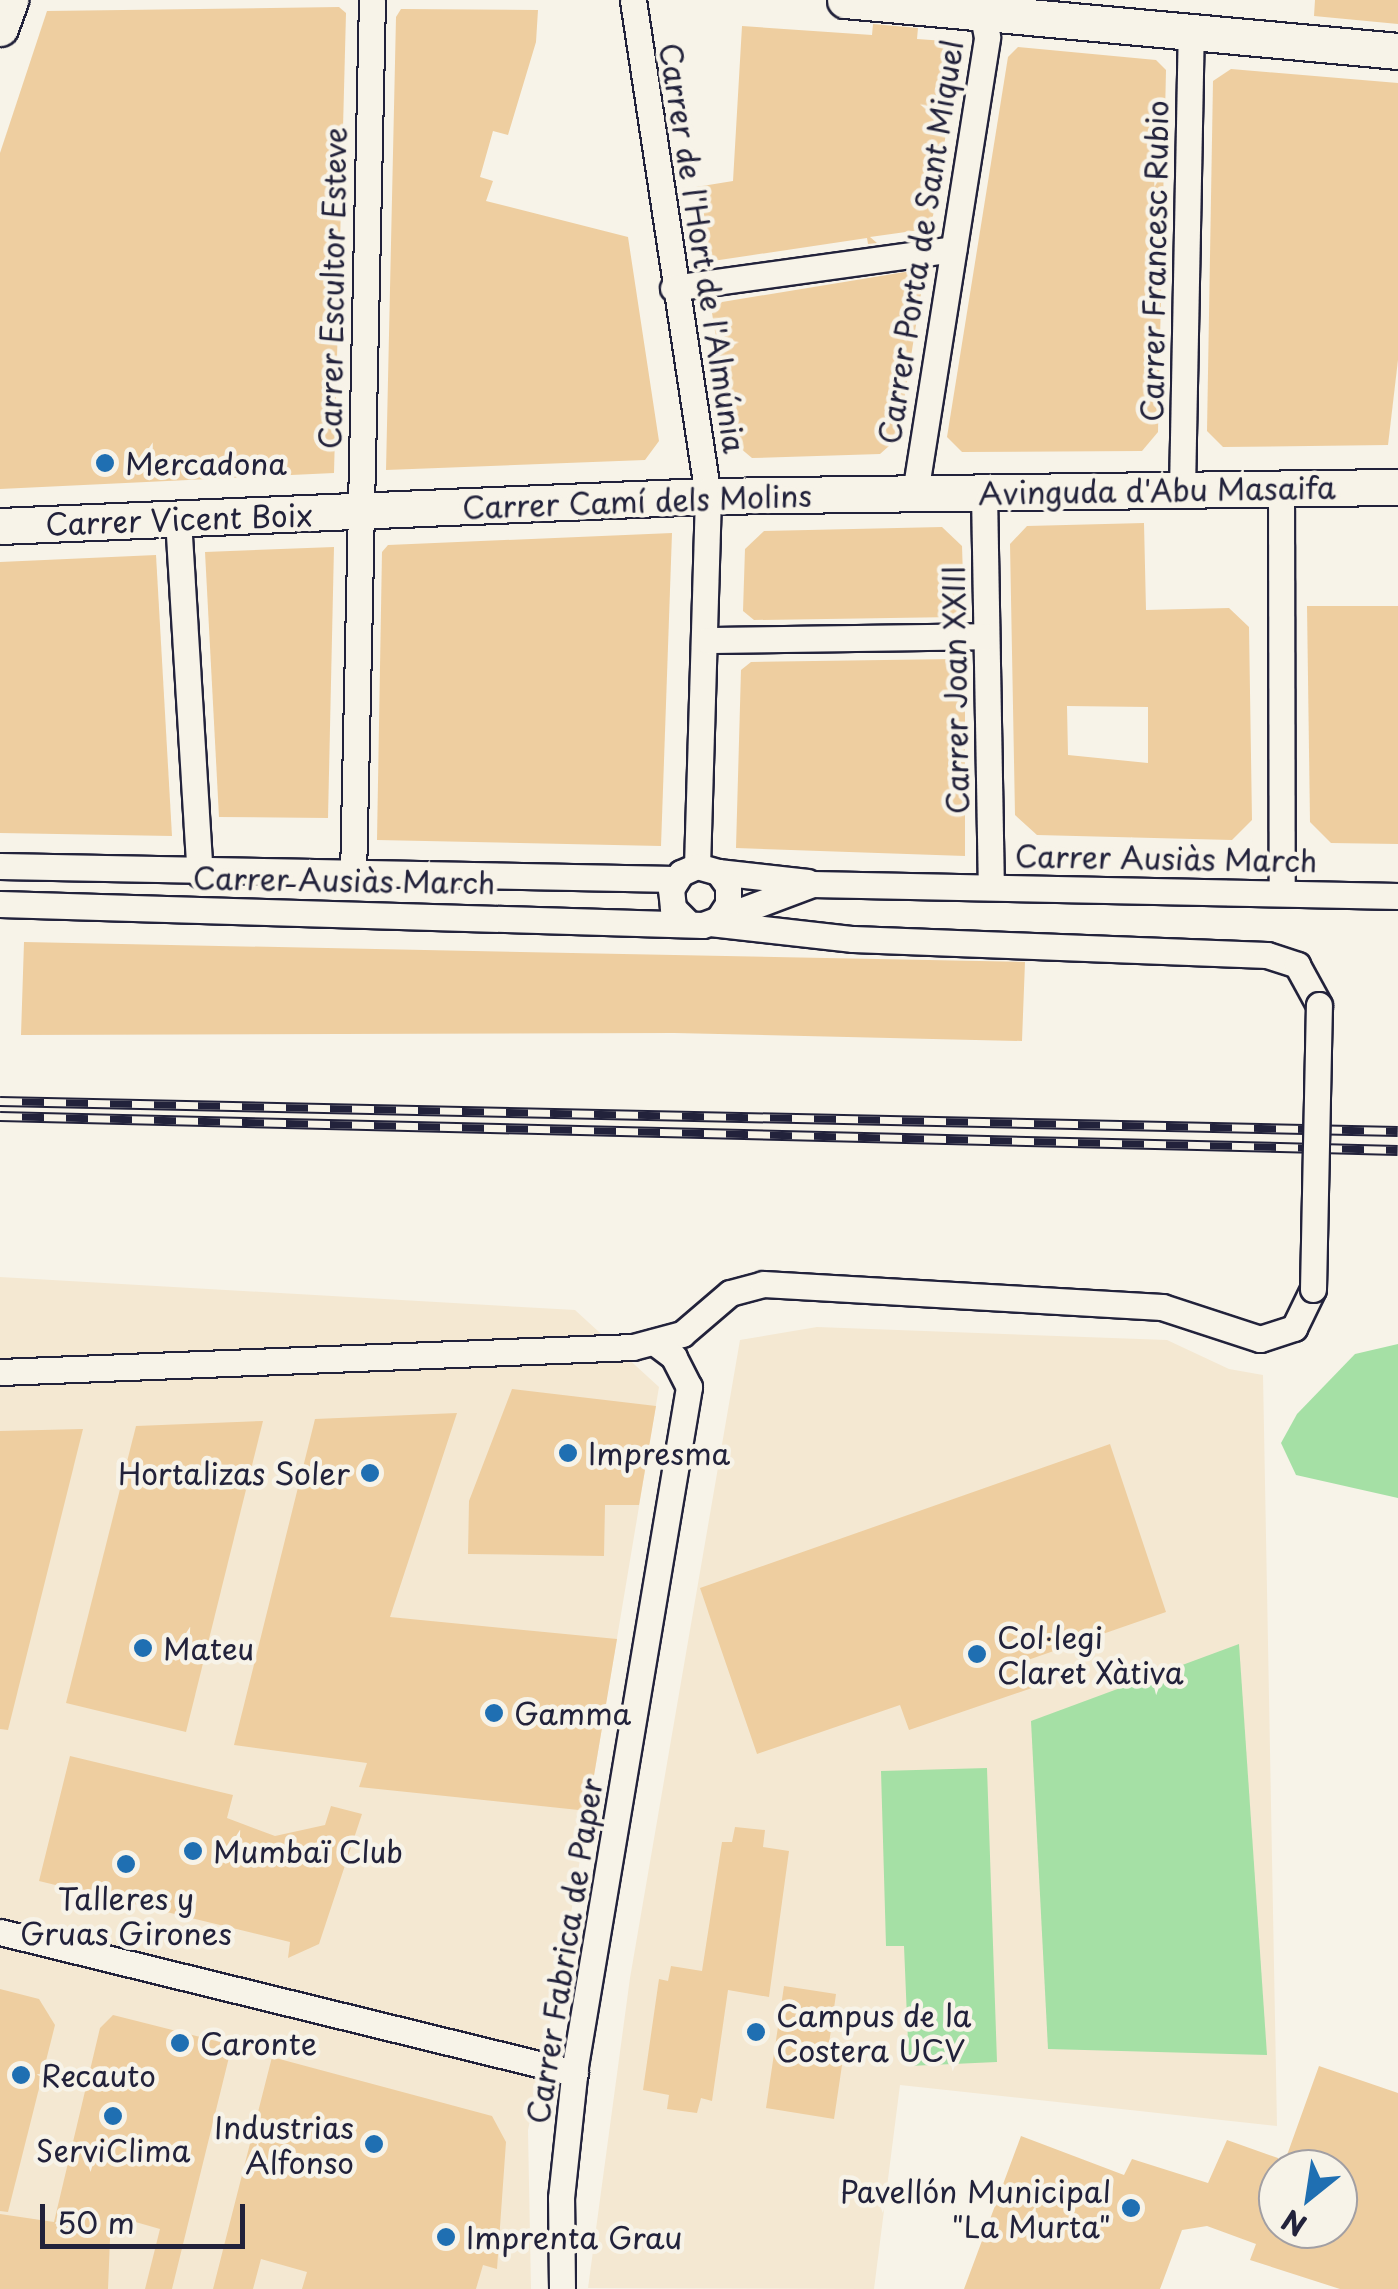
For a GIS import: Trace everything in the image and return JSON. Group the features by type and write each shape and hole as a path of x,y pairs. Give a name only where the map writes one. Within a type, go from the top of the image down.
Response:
{"street":[{"path":"0,28 10,0"},
{"name":"Carrer Escultor Esteve","path":"352,877 372,0"},
{"name":"Carrer de l'Hort de l'Almúnia","path":"633,0 708,496 707,640 697,872"},
{"path":"845,0 981,6 1191,32 1398,51"},
{"name":"Carrer Porta de Sant Miquel","path":"915,494 987,38 981,6"},
{"name":"Carrer Francesc Rubio","path":"1182,490 1191,32"},
{"path":"674,288 953,249"},
{"name":"Avinguda d'Abu Masaifa","path":"915,494 1398,488"},
{"path":"1281,489 1282,893"},
{"name":"Carrer Joan XXIII","path":"984,492 990,887"},
{"name":"Carrer Camí dels Molins","path":"358,512 708,496 915,494"},
{"name":"Carrer Vicent Boix","path":"0,526 358,512"},
{"path":"178,519 200,874"},
{"path":"707,640 986,636"},
{"name":"Carrer Ausiàs March","path":"0,866 352,877 697,872 812,884 1398,896"},
{"path":"697,872 729,895 705,921 670,898 697,872"},
{"name":"Carrer Ausiàs March","path":"705,921 812,884"},
{"name":"Carrer Ausiàs March","path":"0,904 705,921 853,939 1267,955 1297,965 1319,1005 1313,1290 1294,1328 1260,1339 1162,1307 764,1284 730,1294 700,1324 654,1342"},
{"path":"0,1372 654,1342"},
{"name":"Carrer Fabrica de Paper","path":"562,2289 562,2198 574,2073 689,1386 674,1357 654,1342"},
{"path":"0,1932 574,2073"}],"shaded area":[{"path":"0,1277 575,1310 659,1387 564,1955 528,2130 531,2289 0,2289"},
{"name":"Col·legi Claret Xàtiva","path":"817,1327 1167,1340 1229,1369 1263,1375 1277,2126 900,2085 874,2289 588,2288 630,1978 740,1340"}],"green space":[{"path":"1398,1344 1398,1498 1296,1475 1281,1443 1297,1414 1355,1354"},
{"path":"1239,1644 1267,2055 1048,2049 1031,1721"},
{"path":"987,1768 997,2062 909,2066 904,1946 886,1946 881,1771"}],"building":[{"path":"1315,0 1398,0 1398,24 1314,16"},
{"path":"339,7 346,13 334,473 0,489 0,153 47,11"},
{"path":"401,9 538,10 536,42 508,135 493,131 480,177 493,181 486,201 628,237 659,441 645,460 386,470 396,17"},
{"path":"873,24 918,28 917,39 945,41 958,57 933,216 920,230 870,237 877,243 868,244 867,238 706,262 696,187 733,181 742,26 872,35"},
{"path":"1018,47 1156,60 1166,70 1158,432 1142,451 962,452 947,437 1008,57"},
{"path":"1231,69 1398,83 1398,360 1388,445 1223,447 1207,431 1213,81"},
{"path":"911,271 923,281 898,438 880,454 752,458 733,442 712,313 722,302"},
{"path":"1144,523 1146,610 1229,608 1249,627 1252,820 1232,840 1037,835 1015,815 1010,544 1027,526","holes":["1067,706 1148,707 1148,763 1068,755"]},
{"path":"942,527 962,546 964,608 955,617 754,620 743,611 745,549 764,531"},
{"path":"672,533 661,846 377,840 382,552 388,545"},
{"path":"334,547 328,818 219,817 205,552"},
{"path":"156,555 172,836 0,833 0,562"},
{"path":"1307,606 1398,606 1398,844 1331,843 1310,822"},
{"path":"954,659 965,667 965,856 736,848 741,670 751,662"},
{"path":"24,942 1025,962 1022,1041 674,1033 21,1035"},
{"name":"Impresma","path":"512,1389 656,1406 639,1505 605,1505 604,1556 468,1554 469,1501"},
{"path":"457,1413 390,1617 617,1639 588,1811 359,1787 367,1763 234,1745 315,1419"},
{"path":"263,1421 186,1732 66,1703 136,1426"},
{"path":"83,1429 8,1730 0,1729 0,1431"},
{"path":"1110,1444 1166,1612 1025,1661 1035,1687 909,1730 900,1705 757,1754 700,1588"},
{"path":"70,1756 233,1795 227,1818 275,1836 325,1825 331,1806 362,1814 319,1944 288,1958 290,1942 39,1881"},
{"path":"735,1827 765,1830 763,1847 789,1851 769,1997 728,1990 712,2101 701,2098 697,2113 667,2109 669,2095 643,2090 659,1979 668,1981 671,1966 702,1971 722,1842 732,1842"},
{"path":"784,1986 836,1994 829,2044 845,2045 834,2119 766,2108"},
{"name":"Recauto","path":"0,1989 39,1999 55,2025 8,2212 0,2211"},
{"path":"113,2015 232,2045 172,2289 145,2289 160,2229 111,2215 108,2289 0,2289 0,2214 54,2222 100,2028"},
{"path":"272,2057 492,2116 506,2142 497,2269 483,2265 476,2289 302,2289 307,2272 261,2259 253,2289 213,2289"},
{"name":"Pavellón Municipal \"La Murta\"","path":"1319,2066 1398,2093 1398,2289 1340,2289 1250,2260 1256,2244 1207,2226 1182,2230 1160,2289 964,2289 1021,2136 1124,2175 1132,2159 1208,2183 1227,2140 1258,2151 1258,2249 1358,2249 1358,2149 1289,2149"}],"railway":[{"path":"0,1101 1398,1131"},
{"path":"0,1116 1398,1150"}],"place":[{"name":"Mercadona","path":"105,463"},
{"name":"Impresma","path":"568,1453"},
{"name":"Hortalizas Soler","path":"370,1473"},
{"name":"Mateu","path":"143,1648"},
{"name":"Col·legi Claret Xàtiva","path":"977,1654"},
{"name":"Gamma","path":"494,1713"},
{"name":"Mumbaï Club","path":"193,1851"},
{"name":"Talleres y Gruas Girones","path":"126,1864"},
{"name":"Campus de la Costera UCV","path":"756,2032"},
{"name":"Caronte","path":"180,2043"},
{"name":"Recauto","path":"21,2075"},
{"name":"ServiClima","path":"113,2116"},
{"name":"Industrias Alfonso","path":"374,2144"},
{"name":"Pavellón Municipal \"La Murta\"","path":"1131,2208"},
{"name":"Imprenta Grau","path":"446,2237"}]}
